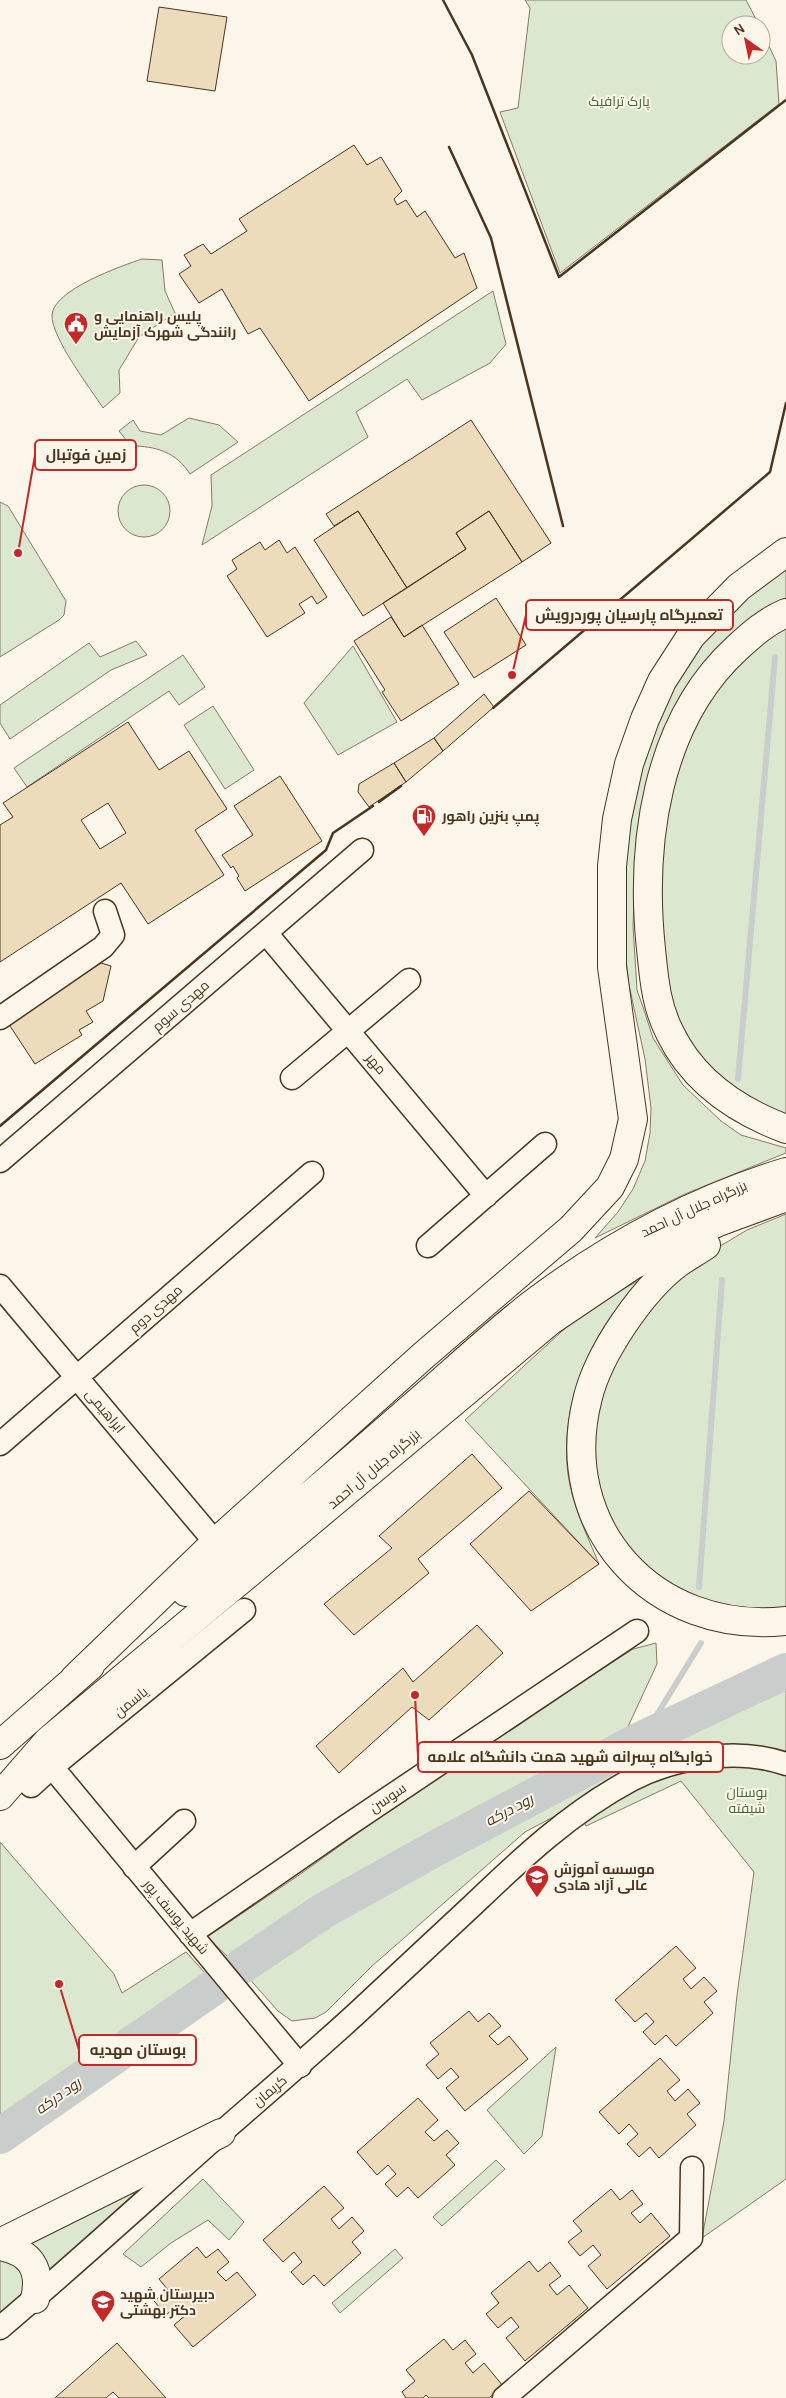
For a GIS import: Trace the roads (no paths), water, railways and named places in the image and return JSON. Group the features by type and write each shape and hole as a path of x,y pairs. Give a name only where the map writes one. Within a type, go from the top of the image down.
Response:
{"highway":[{"path":"75,1678 215,1543 453,1329 572,1229 610,1187 624,1159 633,1119 612,967 612,866 618,819 629,764 645,718 662,681 690,636 739,586 786,552"},
{"path":"786,613 772,619 728,656 709,679 686,715 665,768 654,819 648,871 648,923 656,998 661,1014 679,1050 713,1089 751,1114 786,1129"},
{"name":"بزرگراه جلال آل احمد","path":"0,1744 75,1678 291,1511 490,1339 556,1287 666,1219 757,1181 786,1172"},
{"name":"بزرگراه جلال آل احمد","path":"0,1796 48,1741 550,1321 633,1265 716,1223 786,1197"},
{"path":"786,1206 753,1219 711,1242 677,1264 651,1290 624,1322 604,1356 588,1396 581,1432 583,1470 589,1502 604,1534 624,1562 649,1586 666,1599 708,1616 730,1621 786,1622"},
{"path":"0,2245 221,2133"},
{"path":"0,2245 15,2249 25,2255 32,2264 37,2275 38,2287 35,2298"}],"street":[{"name":"مهدی سوم","path":"0,1161 362,850"},
{"path":"0,1018 103,948 113,935 105,911"},
{"name":"مهر","path":"266,933 486,1196"},
{"path":"292,1078 409,980"},
{"path":"428,1246 545,1144"},
{"name":"مهدی دوم","path":"0,1444 312,1173"},
{"name":"ابراهیمی","path":"0,1286 210,1536"},
{"name":"یاسمن","path":"46,1772 244,1610"},
{"name":"سوسن","path":"190,1934 345,1827 637,1631"},
{"name":"کریمان","path":"0,2328 221,2133 300,2066 534,1847 598,1799 633,1779 666,1766 720,1756 771,1758 786,1764"},
{"name":"شهید یوسف پور","path":"46,1772 134,1866 300,2066"},
{"path":"134,1866 184,1821"},
{"path":"504,2398 691,2238 692,2168"}],"waterway":[{"path":"738,1079 775,657"},
{"path":"699,1587 722,1280"},
{"path":"642,1739 701,1643"},
{"name":"رود درکه","path":"242,1966 323,1911 438,1847 642,1739 786,1671"},
{"name":"رود درکه","path":"0,2136 214,1987"}],"place":[{"name":"پلیس راهنمایی و رانندگی شهرک آزمایش","path":"76,345"},
{"name":"زمین فوتبال","path":"18,553"},
{"name":"تعمیرگاه پارسیان پوردرویش","path":"512,675"},
{"name":"پمپ بنزین راهور","path":"424,837"},
{"name":"خوابگاه پسرانه شهید همت دانشگاه علامه","path":"415,1695"},
{"name":"موسسه آموزش عالی آزاد هادی","path":"537,1898"},
{"name":"بوستان مهدیه","path":"59,1984"},
{"name":"دبیرستان شهید دکتر بهشتی","path":"103,2323"}],"park label":[{"name":"پارک ترافیک","path":"619,101"},
{"name":"بوستان شیفته","path":"747,1800"}]}
